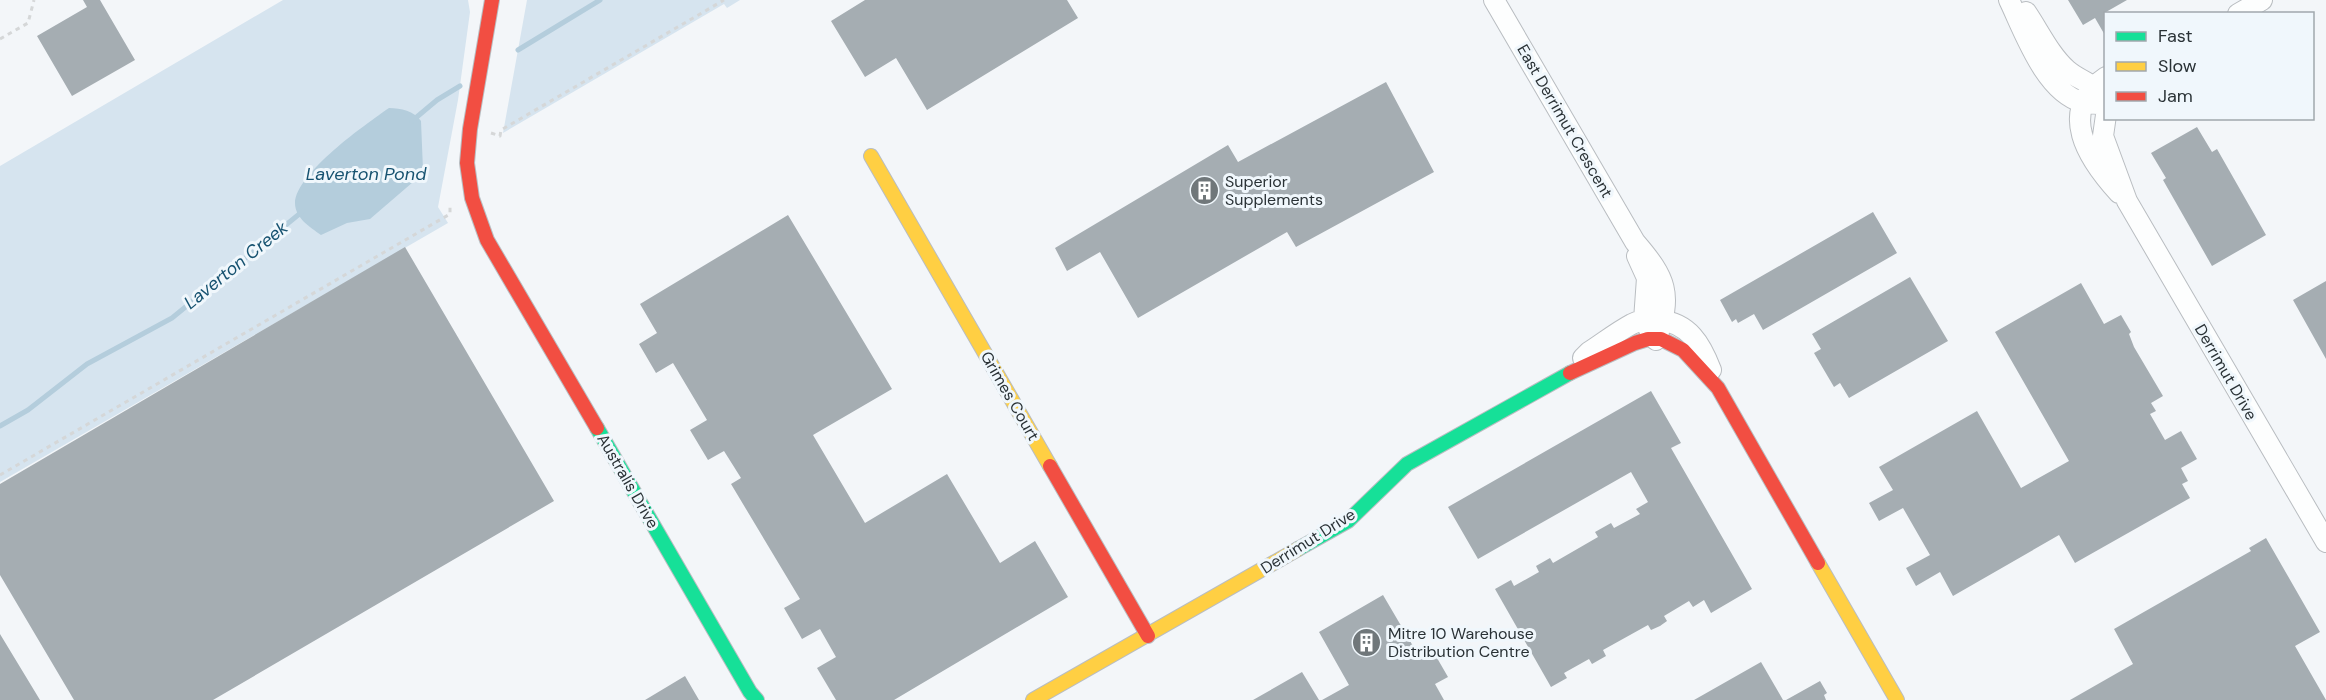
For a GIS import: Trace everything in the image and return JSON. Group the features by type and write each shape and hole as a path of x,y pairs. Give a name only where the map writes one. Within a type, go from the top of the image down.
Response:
{"street":[{"name":"Australis Drive","path":"492,0 470,129 467,163 472,198 487,240 754,697"},
{"name":"East Derrimut Crescent","path":"1494,0 1635,242 1637,256 1647,278 1656,340"},
{"path":"2009,0 2045,72 2062,91 2083,103 2104,104"},
{"path":"2018,0 2061,65 2069,73 2102,87"},
{"path":"2241,12 2262,0"},
{"name":"Derrimut Drive","path":"2102,87 2083,103 2079,116 2080,132 2086,147 2110,183 2127,201"},
{"name":"Derrimut Drive","path":"2105,120 2103,136 2127,201 2326,542"},
{"name":"Grimes Court","path":"871,156 1148,636"},
{"name":"Australis Drive","path":"489,203 506,270"},
{"path":"1654,320 1683,326 1694,336 1706,356 1718,388 1897,700"},
{"name":"Derrimut Drive","path":"1575,370 1588,352 1632,324 1654,320"},
{"path":"1656,340 1672,343 1684,350 1718,388"},
{"name":"Derrimut Drive","path":"1033,700 1348,521 1407,464 1423,454 1575,370 1598,363 1637,342 1656,340"}],"path":[{"path":"0,39 28,23 34,0"},
{"path":"470,129 500,136 501,130 724,0"},
{"path":"0,475 450,214 450,202"}],"shaded area":[{"path":"283,0 468,0 470,12 458,100 438,207 448,223 0,482 0,166"},
{"path":"527,0 740,0 727,8 724,4 503,133"}],"water":[{"name":"Laverton Pond","path":"389,108 407,111 421,121 423,170 420,176 370,219 347,223 321,235 304,222 298,213 295,203 298,191 319,164 334,150"}],"building":[{"path":"83,0 100,0 135,60 72,96 37,36 87,7"},
{"path":"865,0 1067,0 1078,18 927,110 896,58 865,77 831,21"},
{"path":"2068,0 2127,0 2104,12 2104,34 2095,18 2083,25"},
{"path":"1386,82 1434,172 1296,247 1287,232 1138,318 1100,252 1067,271 1055,248 1228,145 1238,162"},
{"path":"2197,127 2212,152 2217,149 2266,235 2212,266 2163,180 2166,178 2151,153"},
{"path":"1873,212 1897,253 1763,330 1754,314 1738,323 1736,319 1732,322 1720,300"},
{"path":"788,215 892,389 813,435 865,523 947,474 1000,563 1035,541 1068,597 894,700 836,700 817,668 836,657 820,629 802,639 784,608 800,599 731,484 741,478 724,451 708,460 690,430 707,420 673,363 656,373 639,344 657,333 640,304"},
{"path":"405,247 554,501 213,700 74,700 0,575 0,484"},
{"path":"1910,277 1948,341 1849,398 1840,383 1834,387 1814,353 1821,349 1812,334"},
{"path":"2326,281 2326,359 2293,300"},
{"path":"2081,283 2104,324 2121,315 2131,332 2129,334 2134,347 2163,396 2151,403 2156,411 2150,414 2165,440 2181,431 2197,459 2181,468 2188,481 2182,484 2190,498 2075,563 2059,535 1953,596 1940,572 1916,586 1906,568 1930,555 1903,508 1879,521 1869,503 1893,490 1879,467 1977,411 2021,488 2069,461 1995,332"},
{"path":"1651,391 1681,443 1671,448 1752,589 1711,613 1704,600 1693,607 1689,601 1664,616 1667,621 1660,626 1651,630 1648,625 1603,650 1606,656 1592,664 1589,659 1564,673 1567,678 1551,687 1495,589 1511,580 1514,586 1539,572 1536,566 1550,558 1553,563 1598,537 1595,532 1611,523 1614,528 1640,514 1636,509 1648,502 1631,472 1478,559 1448,507"},
{"path":"2266,538 2320,632 2295,646 2326,700 2070,700 2133,664 2114,629 2251,551 2249,548"},
{"name":"Mitre 10 Warehouse Distribution Centre","path":"1383,595 1420,658 1433,651 1448,677 1435,684 1444,700 1322,700 1349,685 1319,632"},
{"path":"0,634 40,700 0,700"},
{"path":"1761,662 1783,700 1694,700"},
{"path":"1302,672 1319,700 1253,700"},
{"path":"685,676 699,700 645,700"},
{"path":"1820,681 1827,693 1824,695 1826,700 1786,700"}],"waterway":[{"name":"Laverton Creek","path":"518,50 600,0"},
{"name":"Laverton Creek","path":"412,121 437,100 460,86"},
{"name":"Laverton Creek","path":"0,426 28,410 87,364 172,318 303,211"}],"traffic: fast":[{"path":"1298,549 1348,521 1407,464 1570,373"},
{"path":"597,428 750,692 757,700"}],"traffic: slow":[{"path":"871,156 1050,466"},
{"path":"1033,700 1298,549"},
{"path":"1818,563 1897,700"}],"traffic: jam":[{"path":"492,0 470,129 467,163 472,198 487,240 597,428"},
{"path":"1570,373 1648,339 1661,339 1683,350 1718,388 1818,563"},
{"path":"1050,466 1148,636"}],"place":[{"name":"Superior Supplements","path":"1204,190"},
{"name":"Mitre 10 Warehouse Distribution Centre","path":"1367,642"}]}
